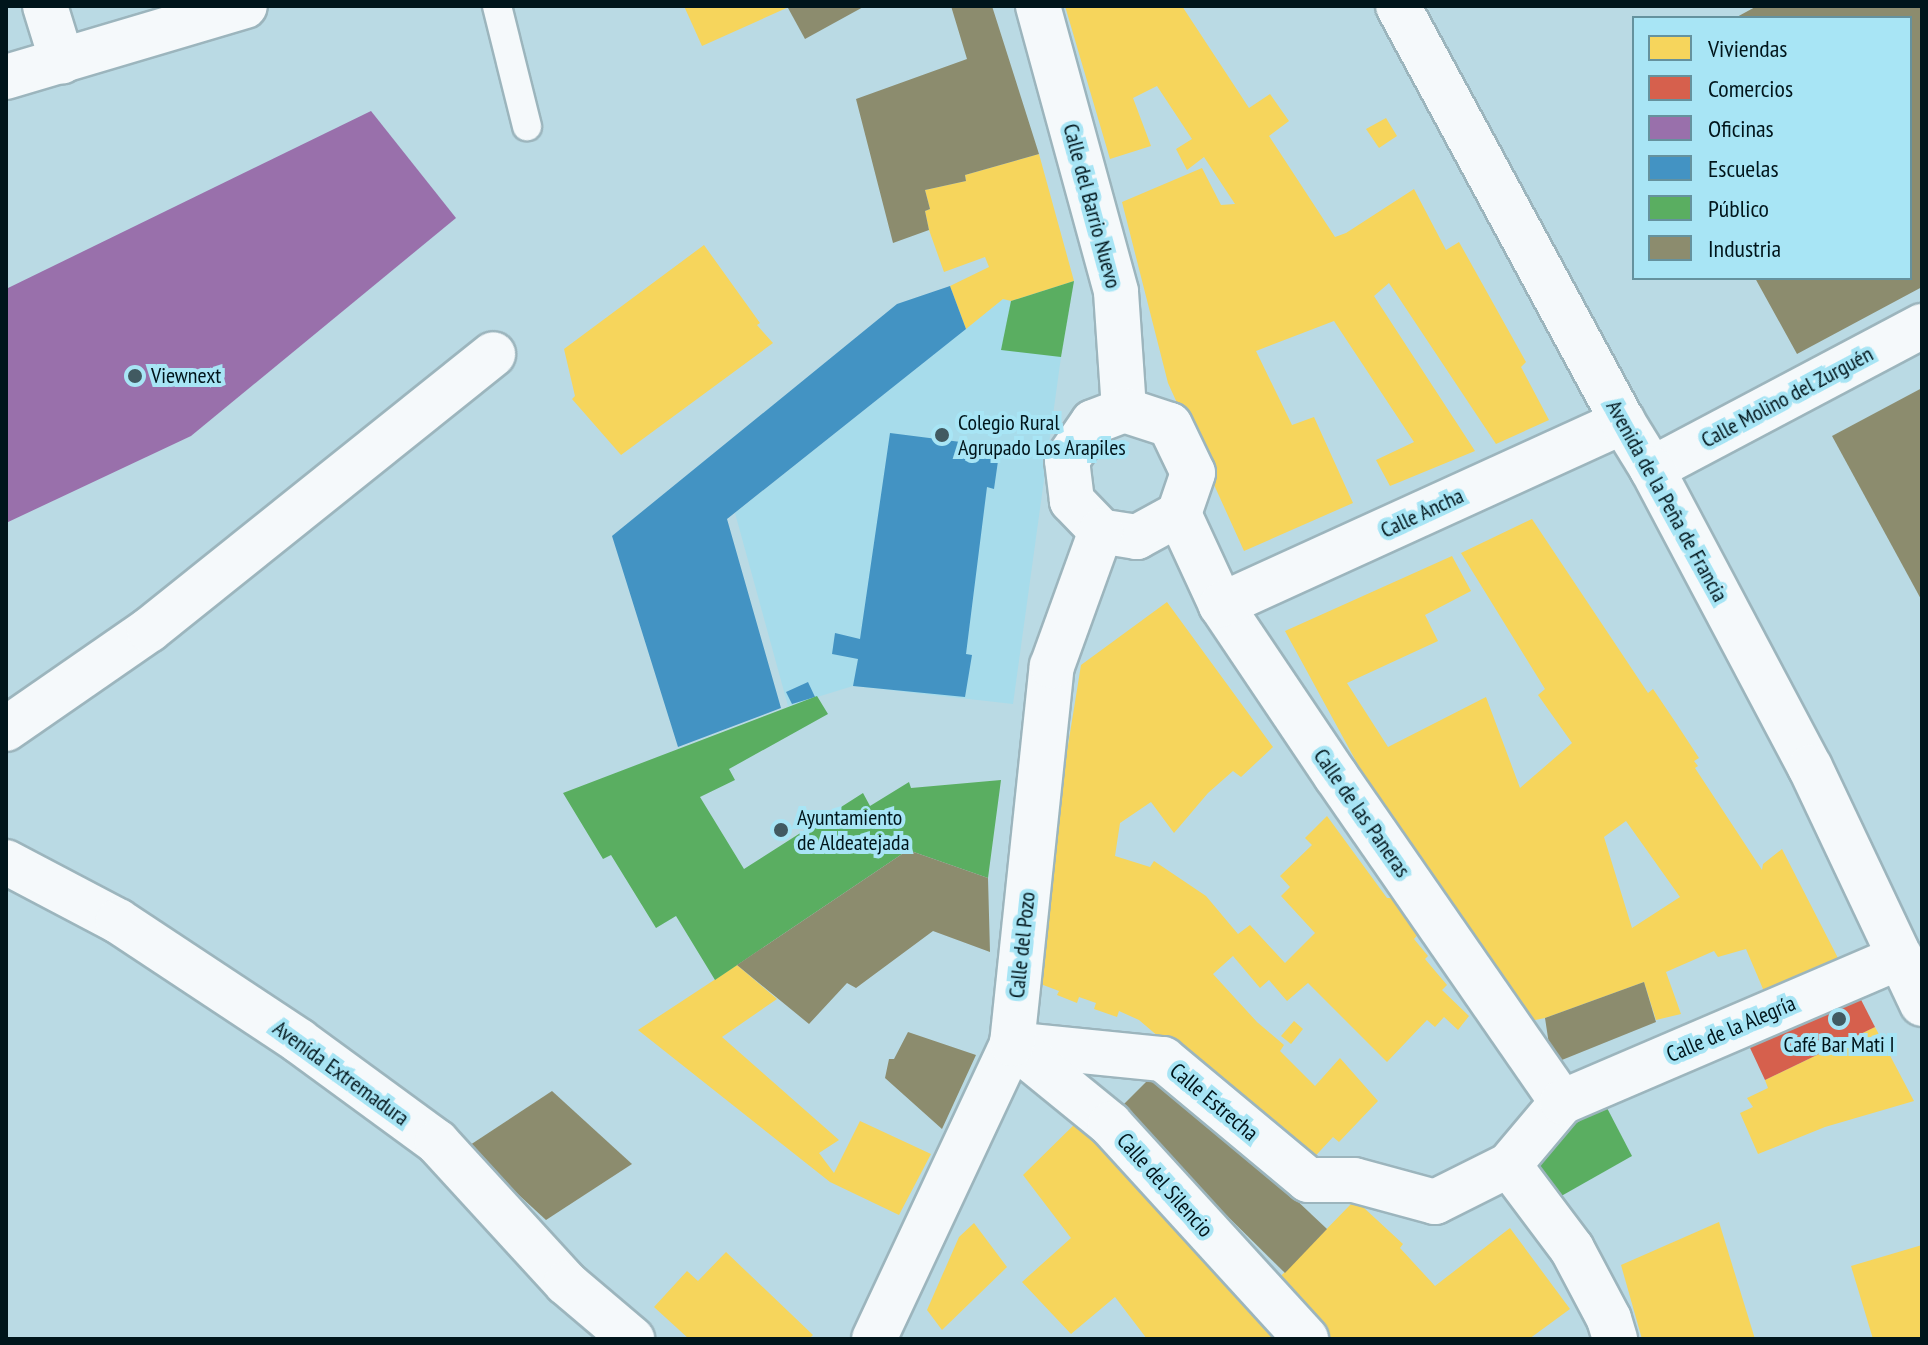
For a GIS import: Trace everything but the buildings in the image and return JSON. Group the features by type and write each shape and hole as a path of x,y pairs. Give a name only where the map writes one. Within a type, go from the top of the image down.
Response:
{"street":[{"path":"45,6 62,61"},
{"path":"6,77 245,6"},
{"name":"Calle del Barrio Nuevo","path":"1038,6 1116,292 1124,410"},
{"name":"Avenida de la Peña de Francia","path":"1398,6 1623,422 1652,469 1810,767 1922,1004"},
{"name":"Calle Molino del Zurguén","path":"1652,469 1922,326"},
{"path":"6,729 149,630 493,354"},
{"path":"1124,410 1170,425 1193,473 1179,514 1137,537 1101,531 1072,501 1067,460 1093,422 1124,410"},
{"name":"Calle Ancha","path":"1221,605 1623,422"},
{"name":"Calle de las Paneras","path":"1179,514 1221,605 1562,1102"},
{"name":"Calle del Pozo","path":"874,1339 1012,1044 1052,666 1101,531"},
{"name":"Avenida Extremadura","path":"6,862 118,921 299,1041 437,1142 566,1283 632,1339"},
{"name":"Calle de la Alegría","path":"1562,1102 1900,957"},
{"name":"Calle Estrecha","path":"1012,1044 1163,1059 1308,1180 1354,1180 1435,1202 1509,1165"},
{"name":"Calle del Silencio","path":"1012,1044 1110,1124 1306,1339"},
{"path":"1562,1102 1509,1165 1572,1249 1601,1332"}],"lane":[{"path":"497,6 527,126"}],"shaded area":[{"name":"Colegio Rural Agrupado Los Arapiles","path":"1003,299 1011,301 1061,357 1013,704 853,686 788,706 735,513"}],"place":[{"name":"Viewnext","path":"135,376"},
{"name":"Colegio Rural Agrupado Los Arapiles","path":"942,435"},
{"name":"Ayuntamiento de Aldeatejada","path":"781,830"},
{"name":"Café Bar Mati I","path":"1839,1019"}]}
